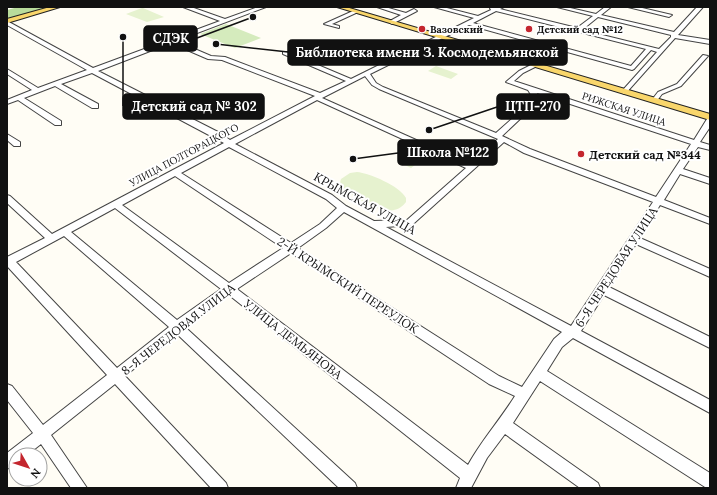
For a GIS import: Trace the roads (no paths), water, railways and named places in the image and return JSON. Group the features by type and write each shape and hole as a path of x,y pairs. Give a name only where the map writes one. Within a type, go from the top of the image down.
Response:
{"main road":[{"path":"7,22 57,7"},
{"path":"340,7 710,118"}],"street":[{"path":"186,7 224,21"},
{"path":"7,102 263,7"},
{"path":"380,7 406,15"},
{"path":"437,7 478,18"},
{"path":"485,7 661,51"},
{"name":"УЛИЦА ПОЛТОРАЦКОГО","path":"8,262 229,143 440,36 501,7"},
{"path":"560,7 674,35 710,42"},
{"path":"578,30 608,7"},
{"path":"631,7 669,15"},
{"path":"624,92 700,7"},
{"path":"392,22 414,11"},
{"path":"337,27 327,24 356,12"},
{"name":"КРЫМСКАЯ УЛИЦА","path":"7,22 78,63 329,197 343,208 710,407"},
{"path":"467,23 632,68 650,48"},
{"path":"172,40 183,47 210,58 224,58 319,97 471,167"},
{"path":"547,60 559,48"},
{"path":"285,53 351,81"},
{"path":"654,101 660,93 679,85 705,56"},
{"name":"РИЖСКАЯ УЛИЦА","path":"535,65 521,72 508,82 710,148"},
{"path":"7,72 38,91"},
{"path":"366,73 374,84 381,88 500,138 527,152 710,221"},
{"path":"56,84 95,106"},
{"path":"375,224 409,223 471,167 535,102 536,98 530,88"},
{"path":"19,98 58,123"},
{"name":"6-Я ЧЕРЕДОВАЯ УЛИЦА","path":"463,488 482,453 504,425 558,343 566,336 574,332 710,121"},
{"path":"7,136 17,144"},
{"path":"678,170 710,181"},
{"name":"2-Й КРЫМСКИЙ ПЕРЕУЛОК","path":"174,172 494,380 524,394"},
{"path":"7,198 52,238"},
{"name":"УЛИЦА ДЕМЬЯНОВА","path":"115,204 229,289 469,475"},
{"name":"8-Я ЧЕРЕДОВАЯ УЛИЦА","path":"7,462 177,328 229,289 329,221 343,208"},
{"path":"64,231 177,328 350,488"},
{"path":"634,239 710,273"},
{"path":"8,262 221,488"},
{"path":"602,289 710,343"},
{"path":"539,373 710,482"},
{"path":"7,390 42,434 80,488"},
{"path":"504,425 593,488"}],"place":[{"name":"СДЭК","path":"253,17"},
{"name":"Вазовский","path":"422,29"},
{"name":"Детский сад №12","path":"529,29"},
{"name":"Детский сад № 302","path":"123,37"},
{"name":"Библиотека имени З. Космодемьянской","path":"216,44"},
{"name":"ЦТП-270","path":"429,130"},
{"name":"Детский сад №344","path":"581,154"},
{"name":"Школа №122","path":"353,159"}]}
